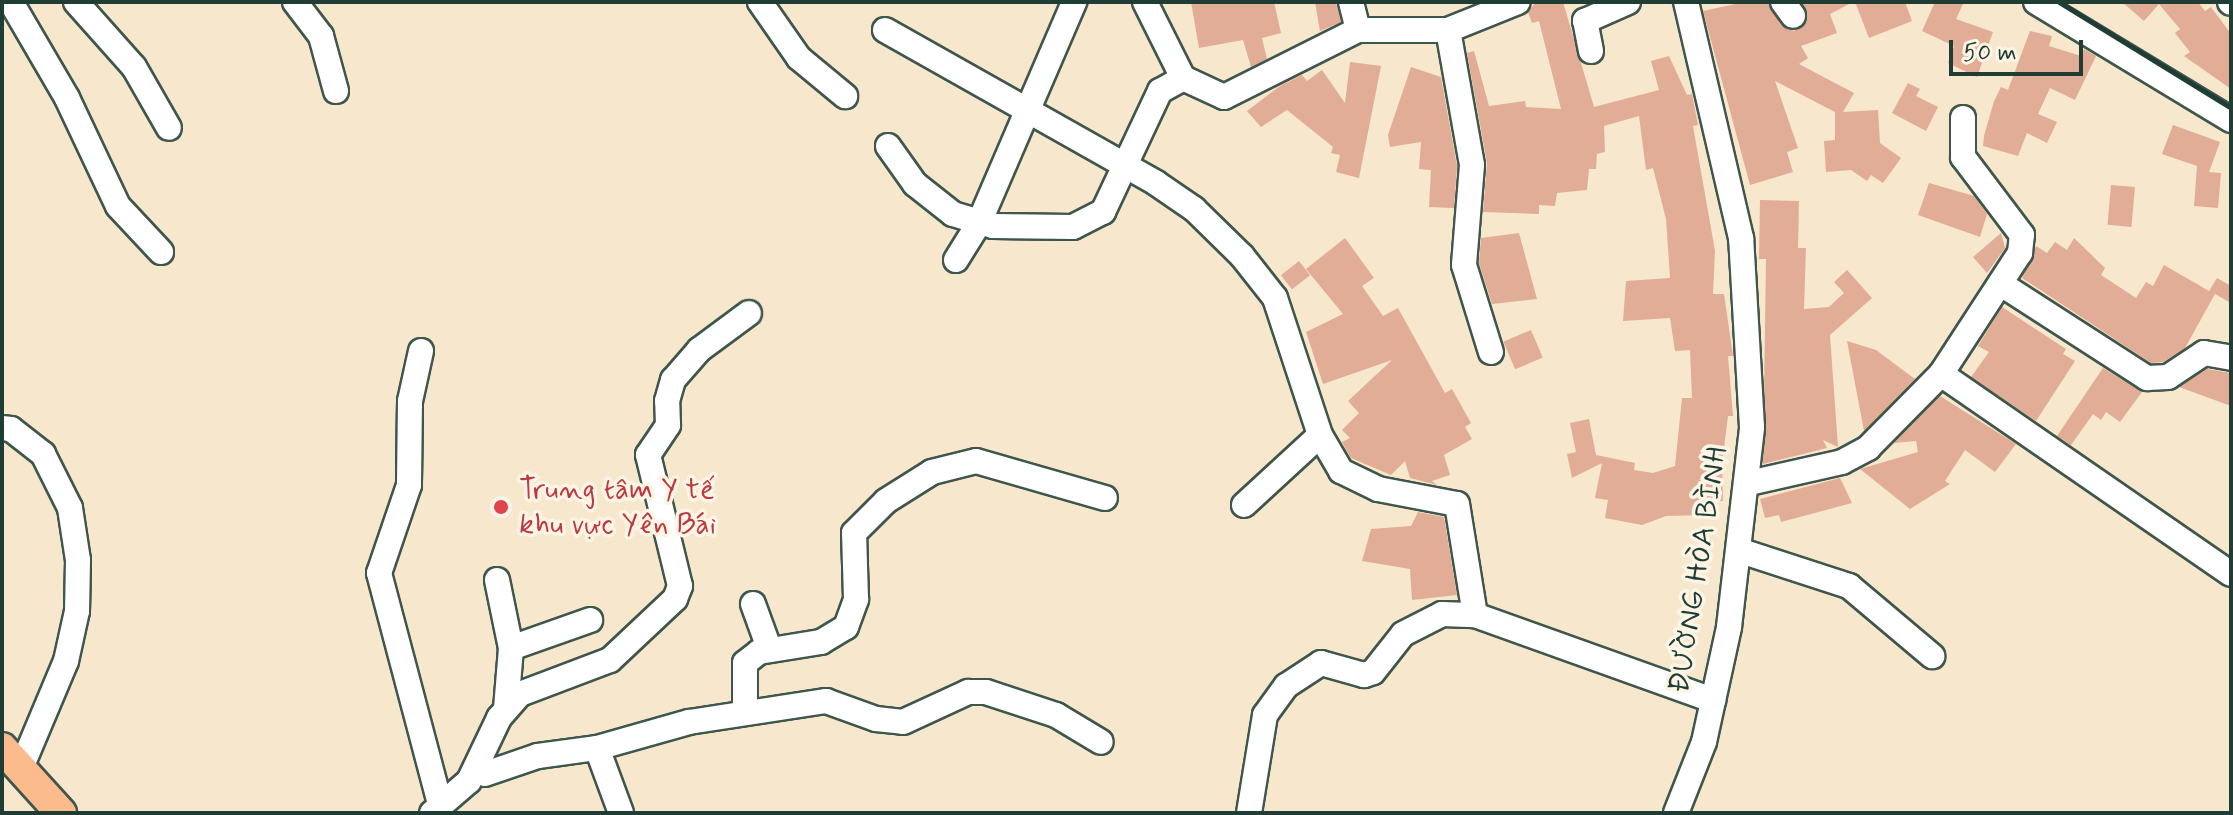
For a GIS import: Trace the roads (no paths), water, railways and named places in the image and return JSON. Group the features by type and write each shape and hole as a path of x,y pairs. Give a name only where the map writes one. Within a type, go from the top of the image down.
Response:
{"main road":[{"path":"11,758 51,810"}],"street":[{"path":"11,2 67,98 118,206 161,252"},
{"path":"76,2 134,67 169,128"},
{"path":"295,2 321,36 336,91"},
{"path":"760,2 799,58 845,96"},
{"path":"956,260 979,223 1074,2"},
{"path":"1145,2 1183,78 1224,97 1358,30 1448,30 1518,2"},
{"path":"1351,2 1358,30"},
{"path":"1591,51 1585,21 1628,2"},
{"path":"2036,2 2231,120"},
{"name":"ĐƯỜNG HÒA BÌNH","path":"1676,813 1704,742 1713,700 1741,551 1752,427 1741,238 1692,3"},
{"path":"885,30 1127,167 1194,209 1242,256 1275,298 1330,457 1356,480 1457,504 1475,615"},
{"path":"1448,30 1470,142 1464,265 1491,352"},
{"path":"888,146 903,171 933,200 979,223 1051,228 1091,221 1103,212 1127,167 1160,91 1183,78"},
{"path":"1749,483 1855,455 1941,374 2020,253 2022,235 1966,165 1961,148 1963,118"},
{"path":"2001,284 2147,378 2168,377 2204,353 2231,358"},
{"path":"447,807 479,762 506,709 520,694 610,660 675,599 680,586 648,455 668,425 667,401 673,380 699,350 749,313"},
{"path":"421,351 410,401 409,485 379,573 447,807"},
{"path":"1941,374 2231,574"},
{"path":"2,428 11,429 43,454 70,508 78,560 77,611 66,661 11,758"},
{"path":"1244,505 1320,435"},
{"path":"745,711 745,663 769,648 821,642 846,627 856,599 854,533 886,501 932,472 976,461 1105,498"},
{"path":"1741,551 1849,586 1932,656"},
{"path":"497,580 511,648 506,709"},
{"path":"753,604 769,648"},
{"path":"1249,813 1265,715 1300,672 1321,663 1364,675 1373,672 1403,634 1442,614 1475,615 1639,670 1713,700"},
{"path":"511,648 590,620"},
{"path":"479,762 485,774 564,750 597,748 745,711 826,701 876,719 903,722 968,692 986,692 1056,715 1101,742"},
{"path":"597,748 621,813"}],"railway":[{"path":"2059,2 2231,108"}],"place":[{"name":"Trung tâm Y tế khu vực Yên Bái","path":"501,507"}]}
